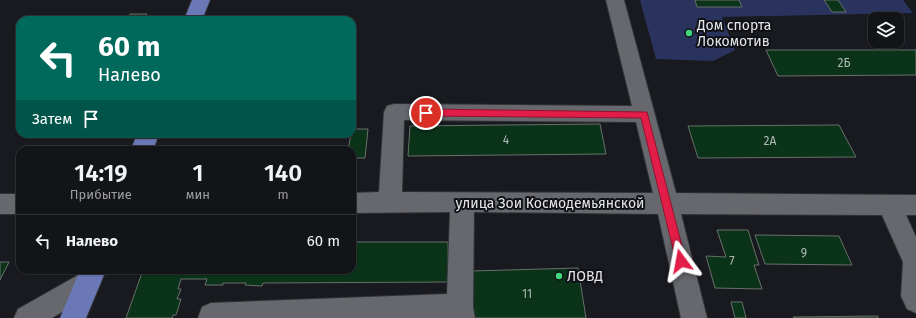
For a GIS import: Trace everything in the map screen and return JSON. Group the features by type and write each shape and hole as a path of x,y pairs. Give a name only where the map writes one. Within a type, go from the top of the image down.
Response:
{"main road":[{"path":"195,16 201,0"},
{"path":"73,318 91,276"}],"street":[{"path":"615,0 667,204 694,318"},
{"path":"390,202 394,112 644,114"},
{"path":"211,318 211,316 461,312 462,202"},
{"name":"улица Зои Космодемьянской","path":"356,203 462,202 916,205"},
{"path":"0,204 16,204"},
{"path":"889,205 915,262 914,296 916,300"},
{"path":"27,318 91,276"}],"shaded area":[{"name":"Дом спорта Локомотив","path":"640,0 903,0 913,13 868,12 868,14 722,17 735,50 713,61 656,59"}],"building":[{"path":"695,0 739,0 742,7 697,7"},
{"path":"824,0 838,0 846,12 832,12"},
{"path":"130,14 147,14 146,16 129,16"},
{"path":"766,50 916,50 916,75 778,76"},
{"path":"600,124 606,154 408,156 410,126"},
{"path":"839,125 856,157 698,158 688,126"},
{"path":"356,129 368,129 365,158 356,158 356,146 349,146 350,138 356,138"},
{"path":"717,230 748,230 759,265 754,265 762,289 715,288 706,256 726,257"},
{"path":"755,235 839,236 852,265 765,264"},
{"path":"356,242 448,242 448,282 263,283 262,286 245,285 246,283 205,285 207,279 181,279 178,289 181,289 177,299 181,299 176,315 173,315 172,318 126,318 142,274 356,274"},
{"path":"0,262 9,262 0,280"},
{"path":"578,268 586,318 474,318 472,271"},
{"path":"731,302 742,302 746,318 735,318"},
{"path":"878,316 878,318 793,317"}],"place":[{"name":"Дом спорта Локомотив","path":"689,33"},
{"name":"ЛОВД","path":"559,276"}],"route":[{"path":"426,113 644,114 681,261"}]}
